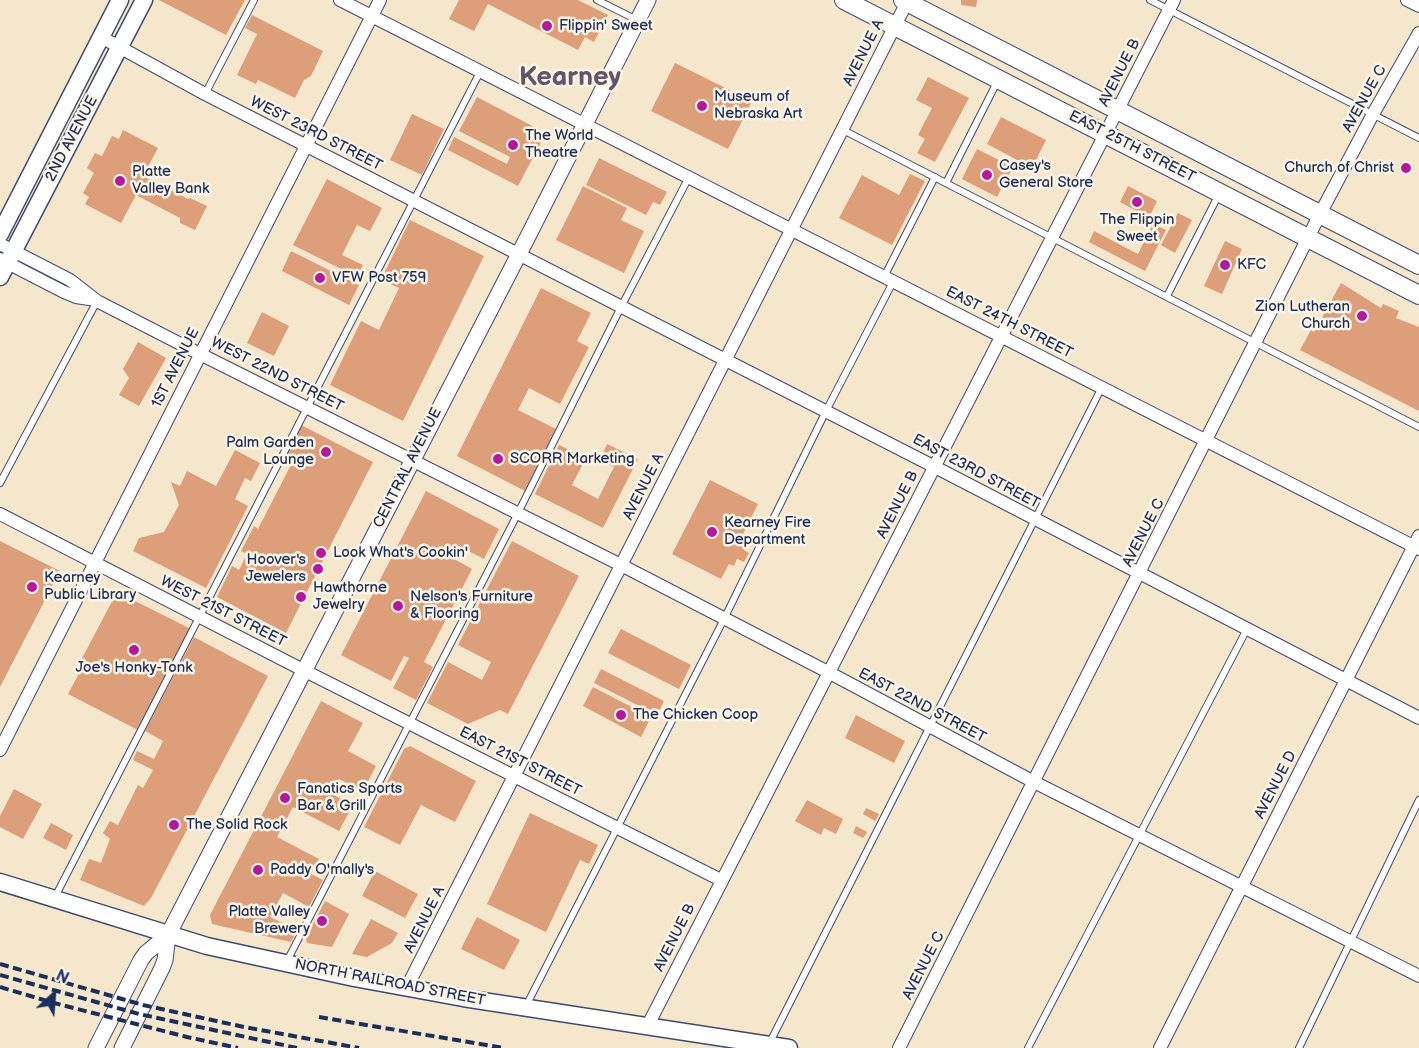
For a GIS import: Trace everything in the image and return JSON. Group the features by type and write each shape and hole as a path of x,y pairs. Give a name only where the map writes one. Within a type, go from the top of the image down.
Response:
{"main road":[{"name":"2ND AVENUE","path":"0,234 120,0"},
{"name":"2ND AVENUE","path":"4,259 144,0"},
{"name":"EAST 25TH STREET","path":"844,0 1419,295"},
{"name":"EAST 25TH STREET","path":"906,1 1419,265"},
{"name":"NORTH RAILROAD STREET","path":"0,882 168,935 285,963 525,1007 789,1048"}],"street":[{"name":"EAST 24TH STREET","path":"340,0 1207,441 1417,544"},
{"name":"1ST AVENUE","path":"0,750 380,0"},
{"name":"CENTRAL AVENUE","path":"122,1048 162,968 168,935 648,0"},
{"path":"1407,0 1419,6"},
{"name":"AVENUE A","path":"407,987 906,1"},
{"name":"AVENUE B","path":"648,1025 1172,5"},
{"name":"AVENUE C","path":"899,1048 1320,214 1372,114 1419,33"},
{"name":"WEST 23RD STREET","path":"101,37 305,146 519,254"},
{"name":"EAST 23RD STREET","path":"519,254 1419,718"},
{"name":"WEST 22ND STREET","path":"4,259 70,295 98,301 412,459"},
{"name":"EAST 22ND STREET","path":"412,459 828,672 929,728 1034,782 1419,976"},
{"name":"WEST 21ST STREET","path":"0,514 304,671"},
{"name":"AVENUE D","path":"1160,1048 1417,544"},
{"name":"EAST 21ST STREET","path":"304,671 721,880"},
{"name":"CENTRAL AVENUE","path":"96,1048 141,960 168,935"}],"lane":[{"path":"205,94 254,0"},
{"path":"597,0 638,21"},
{"path":"1150,0 1172,5 1419,138"},
{"path":"54,899 481,71"},
{"path":"946,183 999,79"},
{"path":"842,130 1419,427"},
{"path":"285,963 410,724 689,177"},
{"path":"525,1007 724,619 826,411 935,177"},
{"path":"1167,296 1220,193"},
{"path":"0,483 98,301"},
{"path":"769,1045 1101,387"},
{"path":"1028,1048 1246,629"},
{"path":"1299,1048 1352,943 1419,800"}],"building":[{"path":"159,0 245,0 226,35"},
{"path":"459,0 578,0 608,15 594,42 585,37 578,50 488,4 474,31 449,19"},
{"path":"961,0 977,0 976,7 961,5"},
{"path":"252,15 323,51 311,76 304,80 295,98 258,80 256,84 237,75 257,34 245,28"},
{"name":"Museum of Nebraska Art","path":"675,63 752,101 728,149 651,111"},
{"path":"928,77 969,98 935,162 917,153 925,139 918,135 932,108 916,100"},
{"name":"The World Theatre","path":"477,97 546,133 518,186 448,150 454,137 507,164 510,157 459,131"},
{"path":"412,114 444,129 422,175 390,160"},
{"path":"1001,117 1046,140 1032,168 987,144"},
{"path":"123,130 158,148 143,176 207,206 195,230 180,223 180,218 136,195 121,223 85,204 89,197 83,193 94,173 87,168 95,153 102,156 112,136 119,139"},
{"path":"977,149 1013,167 997,197 962,179"},
{"path":"599,158 667,192 660,205 653,202 646,215 586,185"},
{"path":"910,174 925,181 892,245 839,218 862,175 899,195"},
{"path":"327,179 382,208 370,231 357,225 342,255 363,265 357,277 293,245"},
{"path":"583,186 627,208 621,220 644,231 624,273 556,240"},
{"path":"1128,186 1157,201 1149,218 1120,202"},
{"path":"1178,213 1192,220 1175,253 1161,245"},
{"path":"410,220 484,256 403,421 330,385 361,321 379,330 399,288 381,280"},
{"path":"1153,224 1166,230 1145,271 1089,242 1094,231 1138,254"},
{"path":"1225,241 1242,249 1222,294 1204,286"},
{"name":"VFW Post 759","path":"291,251 359,285 349,305 282,271"},
{"path":"1341,283 1381,308 1383,304 1399,311 1396,318 1419,327 1419,411 1300,350 1311,330 1314,332"},
{"path":"541,288 591,313 577,341 589,347 560,404 529,388 518,410 556,429 525,491 457,456"},
{"path":"262,312 289,326 274,356 247,343"},
{"path":"138,342 166,358 139,406 119,395 129,378 123,369"},
{"path":"301,425 373,462 286,633 217,597 232,566 239,570 247,554 241,551 254,526 258,529 294,459 285,454"},
{"path":"607,444 638,459 603,528 535,494 559,445 586,458 572,485 598,499 614,467 600,460"},
{"path":"235,450 260,463 251,481 245,478 235,499 248,506 206,588 133,551 139,538 164,532 179,505 171,482 180,486 187,471 216,486"},
{"path":"710,480 758,504 742,536 749,540 744,550 749,553 744,562 737,559 734,566 729,564 721,579 672,554"},
{"path":"426,491 499,529 484,559 455,544 449,556 472,569 424,662 433,667 416,700 393,688 409,658 404,656 391,681 341,655"},
{"path":"0,541 60,571 0,687"},
{"path":"512,541 579,576 508,714 500,710 468,724 427,703 448,662 482,680 491,662 458,645"},
{"name":"Joe's Honky-Tonk","path":"117,592 191,629 140,731 68,694 83,666 79,664"},
{"path":"621,629 691,665 679,689 608,653"},
{"path":"194,637 268,676 151,898 144,906 80,880 89,859 101,863 110,839 103,833 110,821 118,825 138,785 143,788 153,770 133,760 137,751 154,759 163,741 145,731"},
{"path":"601,669 664,701 657,715 594,683"},
{"path":"593,687 651,717 641,737 583,706"},
{"path":"321,701 363,723 348,751 376,766 363,791 339,779 332,794 353,805 339,831 293,807 277,837 319,859 311,874 323,880 309,907 283,893 270,917 297,930 291,942 212,924 210,915"},
{"path":"856,715 905,741 894,763 845,738"},
{"path":"410,746 476,781 455,822 421,805 400,845 364,827 404,749"},
{"path":"14,789 42,804 23,839 0,827 0,816"},
{"path":"807,800 843,819 836,834 824,828 821,835 795,821"},
{"path":"866,808 879,814 875,821 863,814"},
{"path":"530,813 598,845 589,864 580,860 546,932 487,904"},
{"path":"51,823 73,835 66,850 43,838"},
{"path":"856,826 867,832 863,838 853,833"},
{"path":"375,871 418,894 405,918 362,896"},
{"path":"325,901 349,914 332,947 307,943 306,938"},
{"path":"477,917 520,940 504,970 461,949"},
{"path":"371,919 398,933 392,943 367,957 352,954"}],"railway":[{"path":"0,964 143,1005 244,1027 359,1048"},
{"path":"0,975 139,1014 297,1048"},
{"path":"0,987 54,1003 238,1048"},
{"path":"319,1017 504,1048"}],"place":[{"name":"Flippin' Sweet","path":"547,26"},
{"name":"Museum of Nebraska Art","path":"702,106"},
{"name":"The World Theatre","path":"513,145"},
{"name":"Church of Christ","path":"1406,168"},
{"name":"Casey's General Store","path":"987,175"},
{"name":"Platte Valley Bank","path":"120,181"},
{"name":"The Flippin Sweet","path":"1137,202"},
{"name":"KFC","path":"1225,265"},
{"name":"VFW Post 759","path":"320,278"},
{"name":"Zion Lutheran Church","path":"1362,316"},
{"name":"Palm Garden Lounge","path":"326,452"},
{"name":"SCORR Marketing","path":"498,459"},
{"name":"Kearney Fire Department","path":"712,532"},
{"name":"Look What's Cookin'","path":"321,553"},
{"name":"Hoover's Jewelers","path":"318,569"},
{"name":"Kearney Public Library","path":"32,587"},
{"name":"Hawthorne Jewelry","path":"301,597"},
{"name":"Nelson's Furniture & Flooring","path":"398,606"},
{"name":"Joe's Honky-Tonk","path":"134,650"},
{"name":"The Chicken Coop","path":"621,715"},
{"name":"Fanatics Sports Bar & Grill","path":"285,798"},
{"name":"The Solid Rock","path":"174,825"},
{"name":"Paddy O'mally's","path":"258,870"},
{"name":"Platte Valley Brewery","path":"322,921"}],"district":[{"name":"Kearney","path":"570,78"}]}
